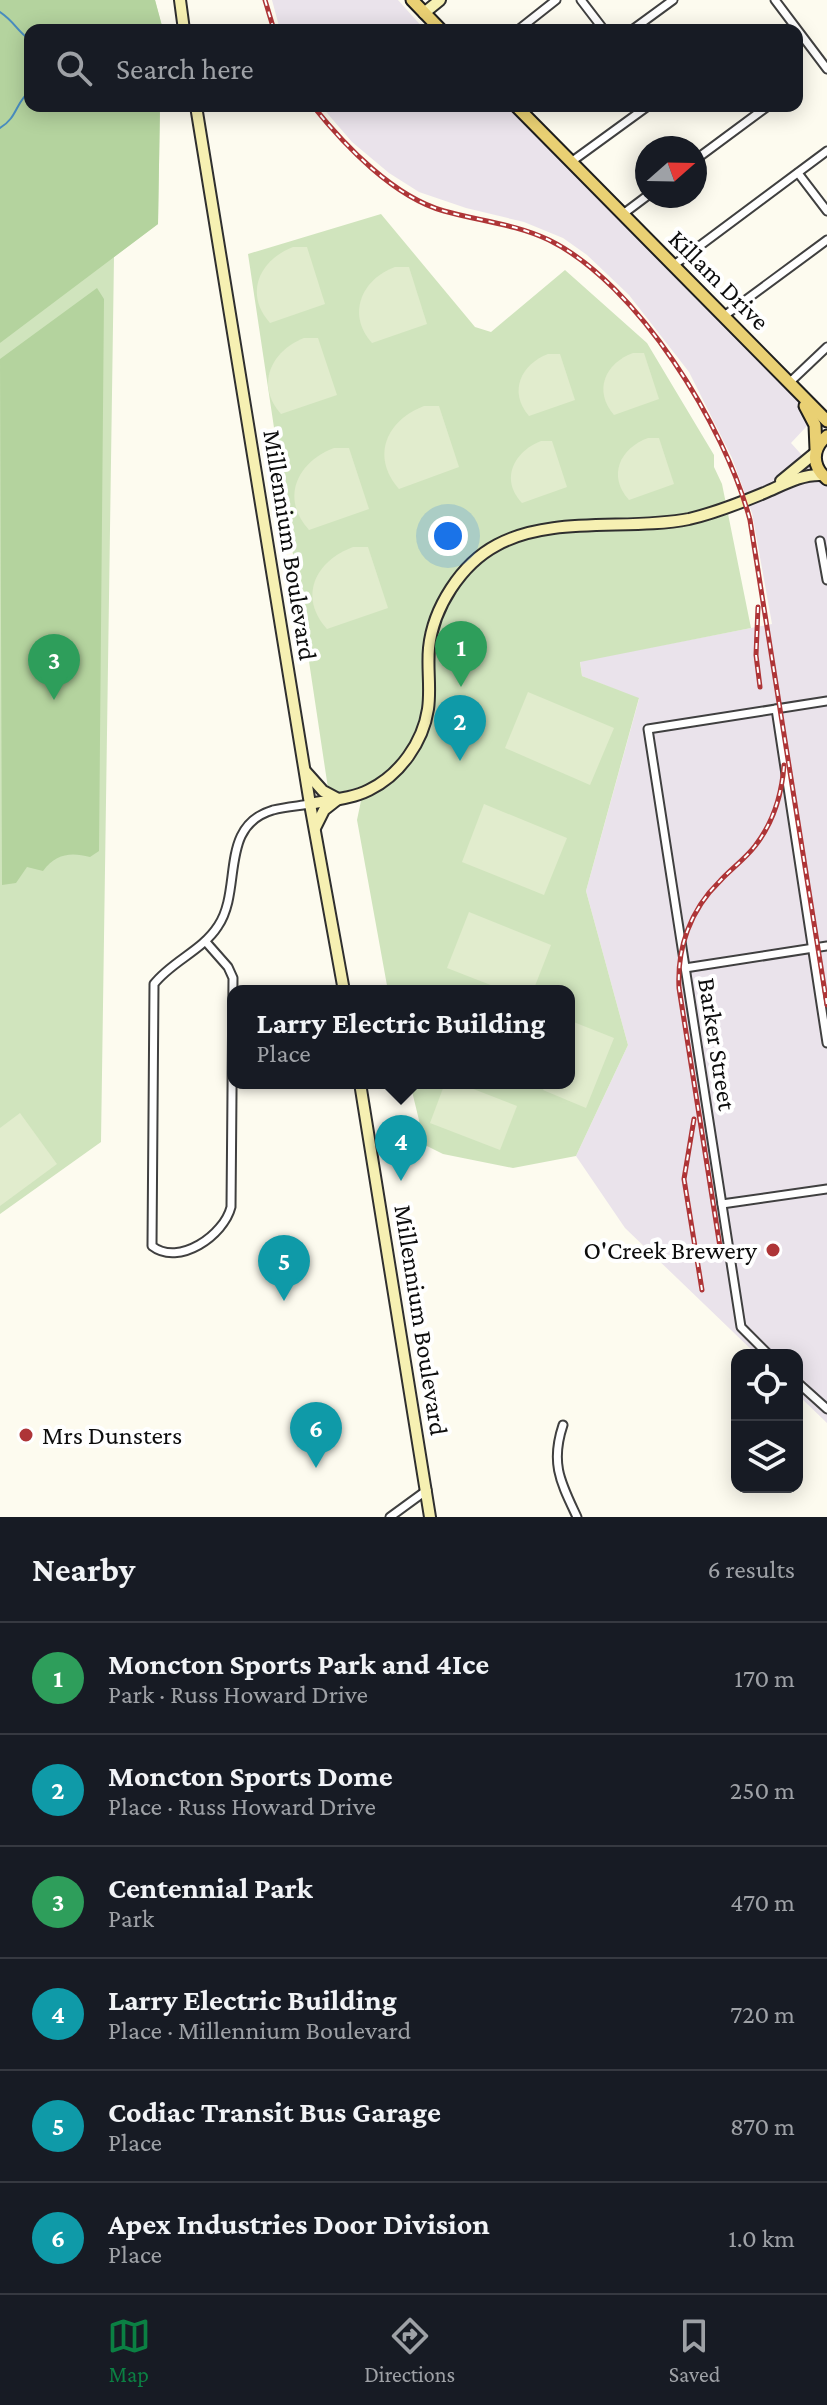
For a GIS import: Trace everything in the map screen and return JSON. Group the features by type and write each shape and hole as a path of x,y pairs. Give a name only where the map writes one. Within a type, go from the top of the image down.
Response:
{"main road":[{"path":"180,0 183,24"},
{"path":"412,0 435,24"},
{"path":"424,13 440,0"},
{"name":"Millennium Boulevard","path":"197,112 304,769 343,985"},
{"name":"Killam Drive","path":"527,112 571,162 827,421"},
{"name":"Killam Drive","path":"789,383 813,419 816,465 826,478"},
{"path":"767,492 816,451 827,436"},
{"path":"310,804 370,789 388,779 403,763 421,734 428,707 429,645 435,620 449,591 467,569 496,545 538,531 686,520 710,514 799,478 826,478"},
{"path":"304,769 323,791 338,799"},
{"path":"315,830 324,810 338,799"},
{"name":"Millennium Boulevard","path":"361,1089 430,1517"}],"street":[{"path":"526,24 556,0"},
{"path":"581,0 599,24"},
{"path":"640,24 673,0"},
{"path":"775,0 793,24"},
{"path":"803,37 827,69"},
{"path":"571,162 640,112"},
{"path":"707,151 760,112"},
{"path":"674,265 827,151"},
{"path":"798,173 827,211"},
{"path":"623,214 635,205"},
{"path":"724,316 827,240"},
{"path":"789,383 827,347"},
{"path":"820,541 827,580"},
{"path":"827,701 776,709 827,1043"},
{"name":"Barker Street","path":"763,1349 741,1327 648,729 776,709"},
{"path":"232,1089 229,1215 219,1228 189,1250 179,1253 158,1251 152,1246 153,990 161,975 206,942 217,928 228,906 234,855 243,830 263,814 310,804"},
{"path":"206,942 228,967 233,985"},
{"path":"685,968 827,946"},
{"path":"722,1204 827,1189"},
{"path":"803,1387 827,1409"},
{"path":"817,1400 827,1398"},
{"path":"563,1425 556,1458 559,1479 577,1517"},
{"path":"390,1517 427,1490"}],"shaded area":[{"path":"272,0 398,0 420,24 278,24"},
{"path":"326,112 524,112 820,412 791,443 827,483 827,1423 803,1400 803,1349 751,1349 625,1228 576,1156 628,1045 586,891 639,699 582,676 580,661 772,624 752,513 732,458 689,372 629,295 587,255 563,238 524,222 466,208 419,192 389,173 352,142"}],"green space":[{"path":"0,0 155,0 161,24 24,24 24,112 160,112 158,224 114,257 101,1142 0,1214"},
{"path":"0,0 155,0 161,24 24,24 24,112 160,112 158,224 0,343"},
{"path":"381,214 475,327 491,332 565,270 647,343 714,455 714,467 722,484 751,628 580,662 582,676 639,698 586,891 628,1045 576,1156 513,1168 443,1154 425,1145 411,1089 575,1089 575,985 387,985 357,820 364,786 329,795 248,254"},
{"path":"293,247 307,247 325,304 270,323 258,301 259,279 271,260"},
{"path":"395,267 409,267 427,324 372,343 360,321 361,299 374,280"},
{"path":"97,288 104,299 99,851 90,857 64,856 43,871 27,867 16,883 2,885 0,359"},
{"path":"304,338 318,338 337,395 281,414 269,392 270,370 283,351"},
{"path":"633,353 644,353 659,399 614,415 604,397 605,379 615,364"},
{"path":"548,354 560,354 575,400 529,416 519,398 520,380 531,365"},
{"path":"424,406 439,406 459,467 399,489 385,464 387,440 400,420"},
{"path":"648,438 659,438 674,484 629,500 619,482 620,464 630,449"},
{"path":"541,441 552,441 567,487 522,503 512,485 513,468 523,452"},
{"path":"334,448 349,448 369,509 309,530 295,506 297,482 310,462"},
{"path":"353,547 368,547 388,608 327,629 313,605 315,581 329,561"},
{"path":"528,692 614,728 590,785 505,748"},
{"path":"484,804 567,838 544,895 462,862"},
{"path":"469,912 551,945 535,985 491,985 447,968"},
{"path":"575,1023 614,1038 586,1108 543,1090 575,1089"},
{"path":"443,1089 473,1089 517,1106 500,1150 430,1123"},
{"path":"20,1113 57,1164 0,1206 0,1128"}],"waterway":[{"path":"0,12 24,35"},
{"path":"0,128 24,98"}],"railway":[{"path":"265,0 272,24"},
{"path":"318,112 355,153 407,194 444,211 536,235 582,261 614,289 645,323 674,361 699,402 721,443 750,520 827,1005"},
{"path":"758,607 756,655 760,687"},
{"path":"721,1253 679,988 680,958 693,917 701,904 751,851 767,828 779,797 784,765"},
{"path":"694,1119 684,1179 702,1290"}],"place":[{"name":"Moncton Sports Park and 4Ice","path":"461,687"},
{"name":"Centennial Park","path":"54,700"},
{"name":"Moncton Sports Dome","path":"460,761"},
{"name":"Larry Electric Building","path":"401,1181"},
{"name":"O'Creek Brewery","path":"773,1250"},
{"name":"Codiac Transit Bus Garage","path":"284,1301"},
{"name":"Mrs Dunsters","path":"26,1435"},
{"name":"Apex Industries Door Division","path":"316,1468"}]}
